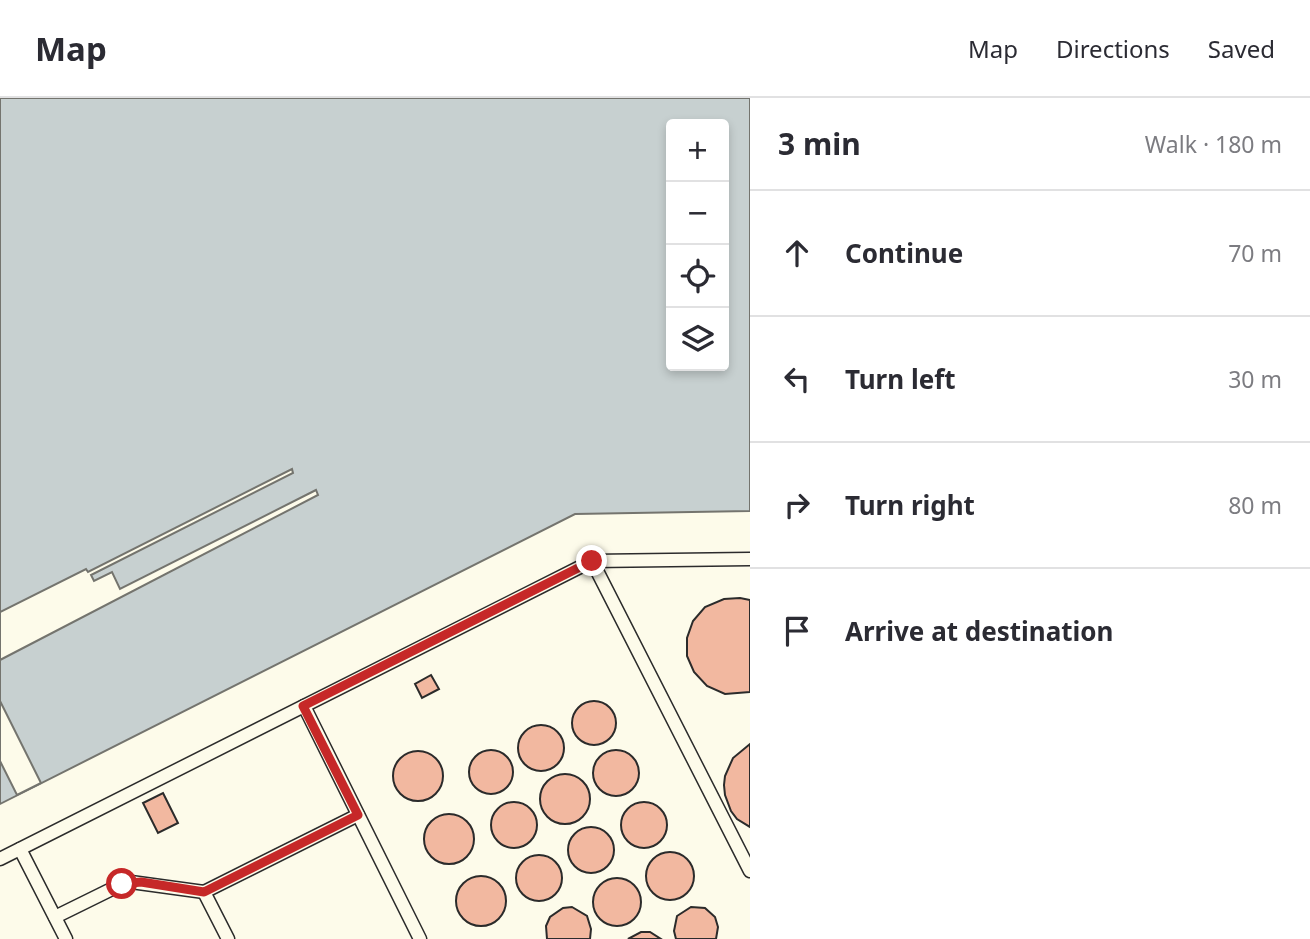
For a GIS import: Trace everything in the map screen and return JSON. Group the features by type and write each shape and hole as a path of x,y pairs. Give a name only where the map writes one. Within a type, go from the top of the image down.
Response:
{"lane":[{"path":"0,859 592,561 750,559"},
{"path":"592,561 750,872"},
{"path":"303,706 419,939"},
{"path":"55,918 131,881 204,892 358,815"},
{"path":"20,849 66,939"},
{"path":"204,892 228,939"}],"shaded area":[{"path":"0,98 750,98 750,511 575,514 0,804"}],"pier":[{"path":"292,469 293,473 91,575 94,581 112,572 120,589 316,490 318,495 0,660 0,612 86,569 88,572"},
{"path":"0,701 41,783 17,795 0,761"}],"building":[{"path":"724,599 750,600 750,692 725,694 707,686 694,672 687,656 687,638 693,621 705,607"},
{"path":"431,675 439,689 422,698 415,684"},
{"path":"594,701 603,702 610,707 615,714 615,732 610,739 603,744 594,745 585,744 578,739 573,732 572,723 573,714 578,707 585,702"},
{"path":"541,725 557,732 564,748 557,764 541,771 525,764 518,748 525,732"},
{"path":"750,744 750,827 737,819 731,811 724,785 733,758"},
{"path":"491,750 506,757 513,772 506,787 491,794 476,787 469,772 476,757"},
{"path":"616,750 633,756 639,773 633,790 616,796 599,790 593,773 599,756"},
{"path":"418,751 435,759 443,776 435,793 418,801 401,793 393,776 401,759"},
{"path":"565,774 582,782 590,799 582,816 565,824 548,816 540,799 548,782"},
{"path":"163,793 178,823 158,833 143,803"},
{"path":"514,802 530,809 537,825 530,841 514,848 498,841 491,825 498,809"},
{"path":"644,802 660,809 667,825 660,841 644,848 628,841 621,825 628,809"},
{"path":"449,814 466,822 474,839 466,856 449,864 432,856 424,839 432,822"},
{"path":"591,827 607,834 614,850 607,866 591,873 575,866 568,850 575,834"},
{"path":"670,852 687,859 694,876 687,893 670,900 653,893 646,876 653,859"},
{"path":"539,855 555,862 562,878 555,894 539,901 523,894 516,878 523,862"},
{"path":"481,876 499,883 506,901 499,919 481,926 463,919 456,901 463,883"},
{"path":"617,878 634,885 641,902 634,919 617,926 600,919 593,902 600,885"},
{"path":"572,907 587,916 591,929 590,939 547,939 546,926 550,917 563,908"},
{"path":"691,907 705,908 715,917 718,927 716,939 676,939 674,931 677,916"},
{"path":"641,932 650,932 661,939 628,939"}],"route":[{"path":"122,884 131,881 204,892 358,815 303,706 592,561"}]}
